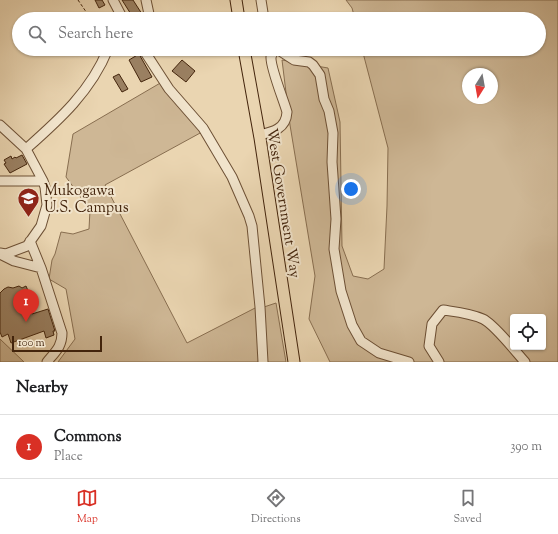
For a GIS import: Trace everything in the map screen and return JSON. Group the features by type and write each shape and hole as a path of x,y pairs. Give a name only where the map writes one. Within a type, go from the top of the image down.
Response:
{"main road":[{"path":"236,0 238,12"},
{"name":"West Government Way","path":"245,56 294,362"}],"street":[{"path":"113,0 119,12"},
{"path":"146,0 149,12"},
{"path":"261,0 263,12"},
{"path":"26,149 56,122 78,99 101,66 105,56"},
{"path":"148,56 169,89 203,128 232,177 249,216 252,226 260,307 263,362"},
{"path":"259,135 279,129 283,126 287,118 287,112 273,67 271,56"},
{"path":"288,56 294,60 309,62 313,65 320,75 324,99 329,111 333,133 332,162 336,219 334,249 340,291 352,325 361,341 379,353 409,362"},
{"path":"0,125 26,149 43,181 45,187 46,205 41,226 29,244 6,254 0,254"},
{"path":"0,181 43,181"},
{"path":"29,244 41,268 59,323 62,338 60,346 47,362"},
{"path":"0,254 14,261 41,268"},
{"path":"439,362 429,346 432,324 444,310 464,312 485,320 512,346 525,362"}],"path":[{"path":"78,0 86,12"}],"shaded area":[{"path":"346,0 558,0 558,362 330,362 309,319 315,276 290,125 282,60 328,68 340,122 342,246 353,276 368,279 384,269 388,148 364,56 546,56 546,12 353,12"},
{"path":"162,82 202,132 105,185 187,343 257,307 259,362 58,362 75,339 66,289 49,279 52,260 61,232 73,234 89,229 90,210 66,177 73,134"},
{"path":"276,303 286,362 267,362 264,307"},
{"path":"0,339 24,362 0,362"}],"building":[{"path":"95,0 102,0 105,5 99,8"},
{"path":"122,0 133,0 141,12 130,12"},
{"path":"136,56 140,56 152,77 141,82 129,60"},
{"path":"182,60 195,71 186,82 172,71"},
{"path":"119,74 128,89 122,92 113,77"},
{"path":"22,155 27,164 10,173 4,164 6,163 4,160 11,156 12,159"},
{"path":"19,286 22,288 26,286 29,293 25,295 32,314 48,309 55,331 53,331 54,335 46,338 44,331 11,343 8,334 2,337 0,332 0,293 8,287 13,288"}],"place":[{"name":"Mukogawa U.S. Campus","path":"29,218"},
{"name":"Commons","path":"26,322"}]}
